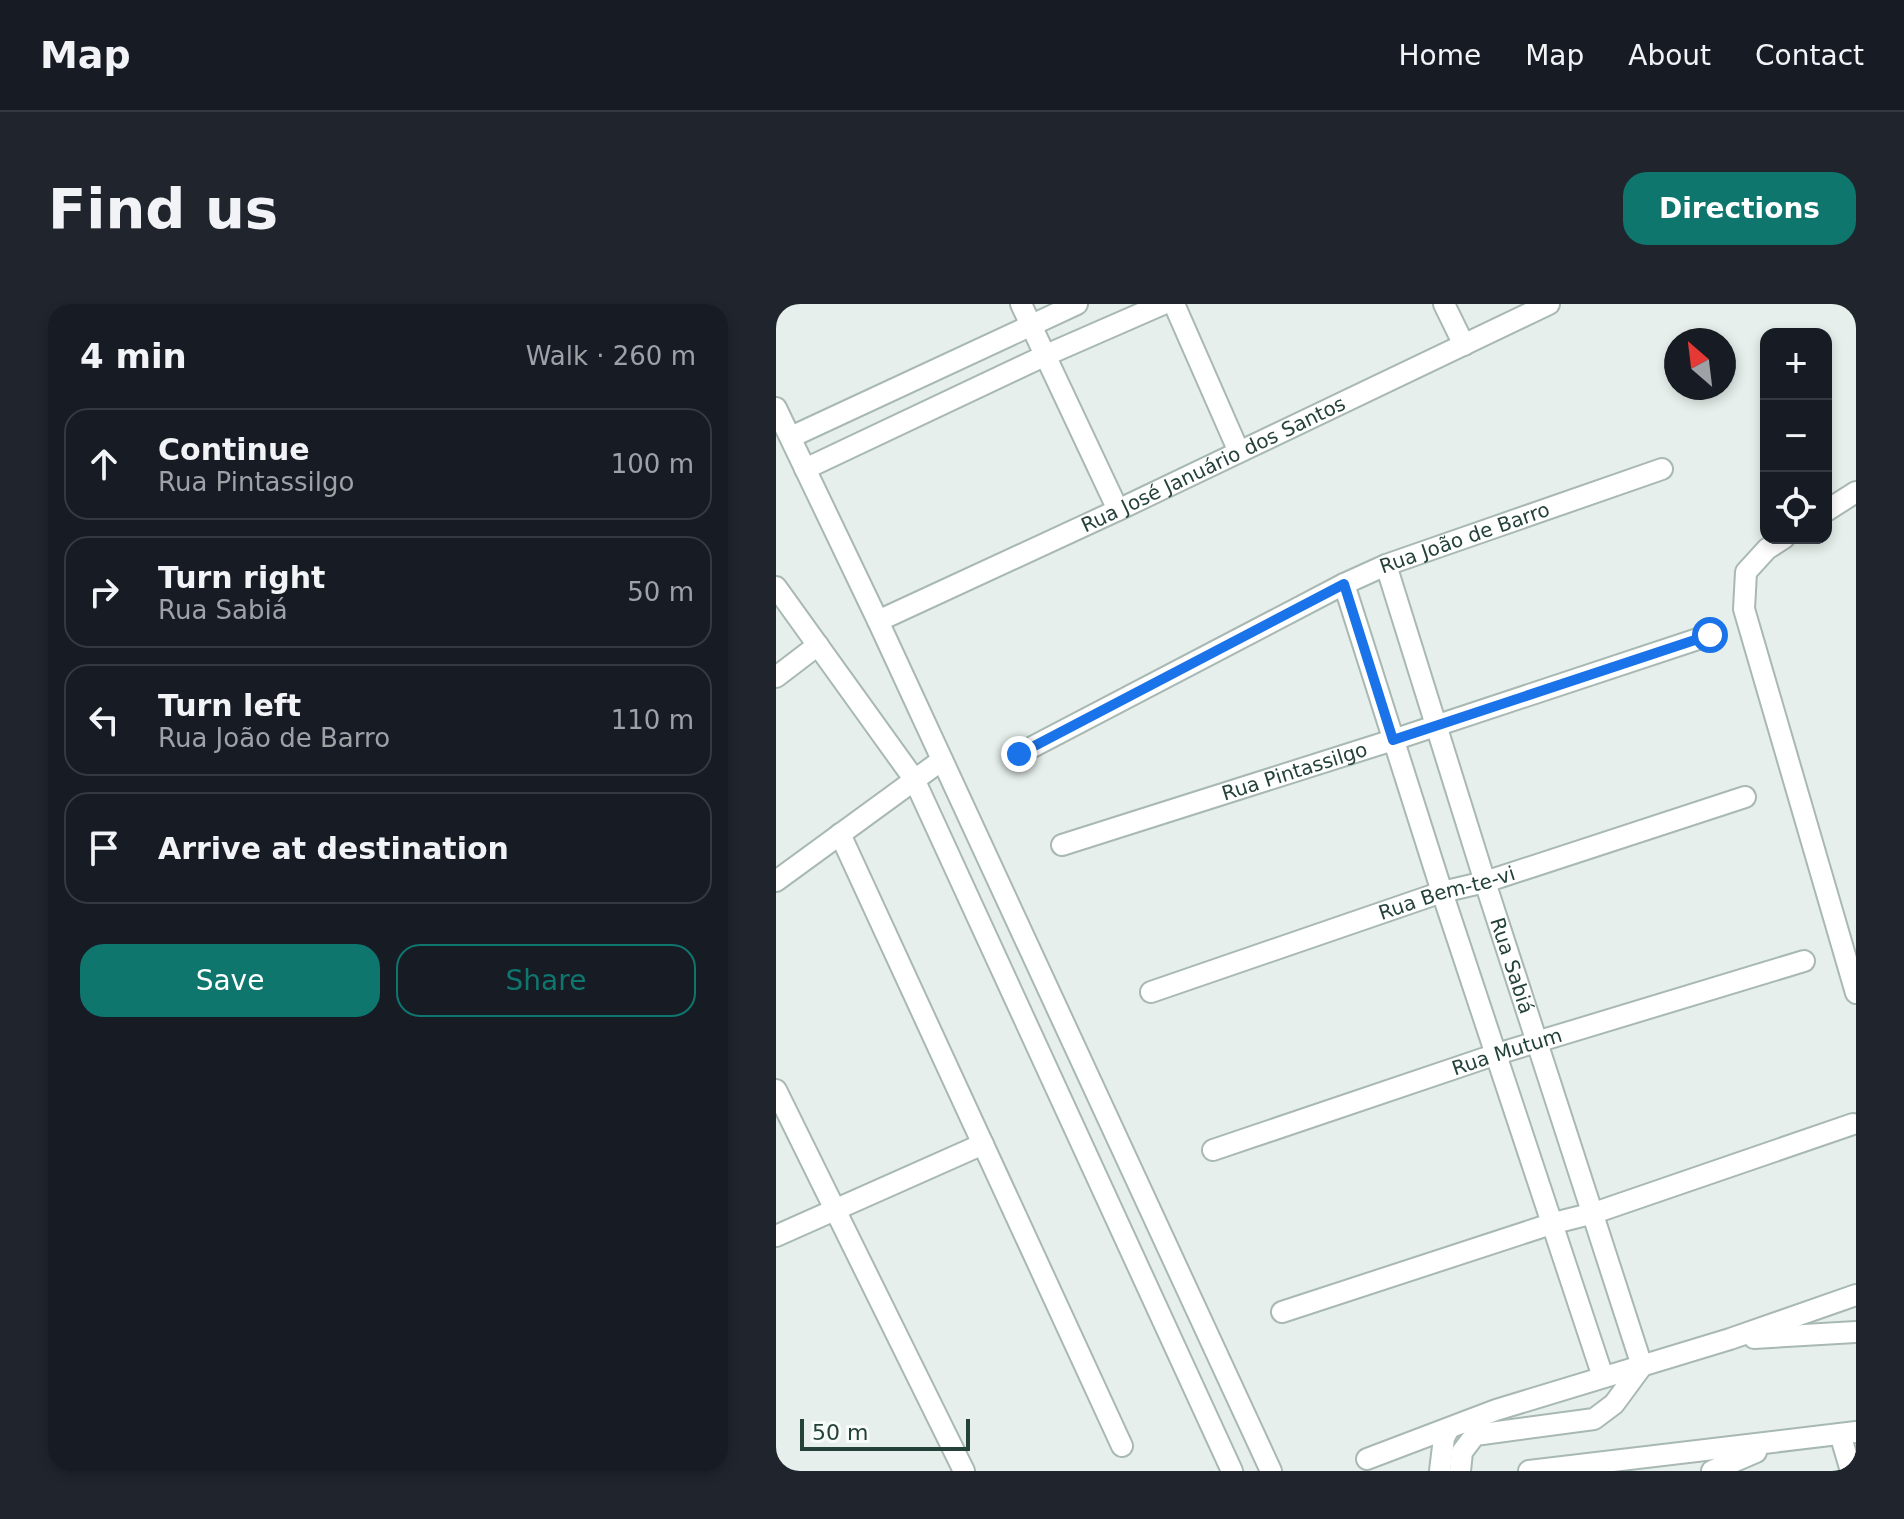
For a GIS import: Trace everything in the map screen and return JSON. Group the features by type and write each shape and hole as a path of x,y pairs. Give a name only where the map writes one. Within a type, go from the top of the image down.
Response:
{"street":[{"path":"1021,304 1118,510"},
{"path":"791,437 1077,304"},
{"path":"805,469 1044,356 1163,304"},
{"path":"1174,304 1239,452"},
{"path":"1444,304 1464,345"},
{"name":"Rua José Januário dos Santos","path":"878,621 1549,304"},
{"path":"776,408 878,621 1271,1471"},
{"name":"Rua João de Barro","path":"1019,754 1386,565 1662,469"},
{"path":"1832,507 1856,492"},
{"path":"1775,544 1746,572 1744,609 1850,951 1856,993"},
{"name":"Rua Sabiá","path":"1386,565 1642,1366"},
{"path":"1344,584 1442,892 1603,1377"},
{"path":"776,587 914,779 1232,1471"},
{"name":"Rua Pintassilgo","path":"1062,845 1710,635"},
{"path":"776,677 818,645"},
{"path":"776,881 942,760"},
{"name":"Rua Bem-te-vi","path":"1151,992 1442,892 1485,882 1745,797"},
{"path":"840,834 1122,1446"},
{"name":"Rua Mutum","path":"1213,1150 1497,1054 1804,961"},
{"path":"776,1090 964,1471"},
{"path":"1078,1133 1107,1117"},
{"path":"1282,1312 1554,1223 1594,1213 1853,1124"},
{"path":"776,1236 983,1144"},
{"path":"1367,1459 1496,1410 1730,1339 1856,1295"},
{"path":"1730,1339 1856,1332"},
{"path":"1460,1471 1462,1452 1475,1435 1594,1419 1614,1404 1642,1366"},
{"path":"1496,1410 1501,1431"},
{"path":"1440,1471 1448,1430"},
{"path":"1529,1471 1848,1433 1851,1471"},
{"path":"1720,1469 1776,1443"}],"route":[{"path":"1019,754 1344,584 1393,740 1710,635"}]}
